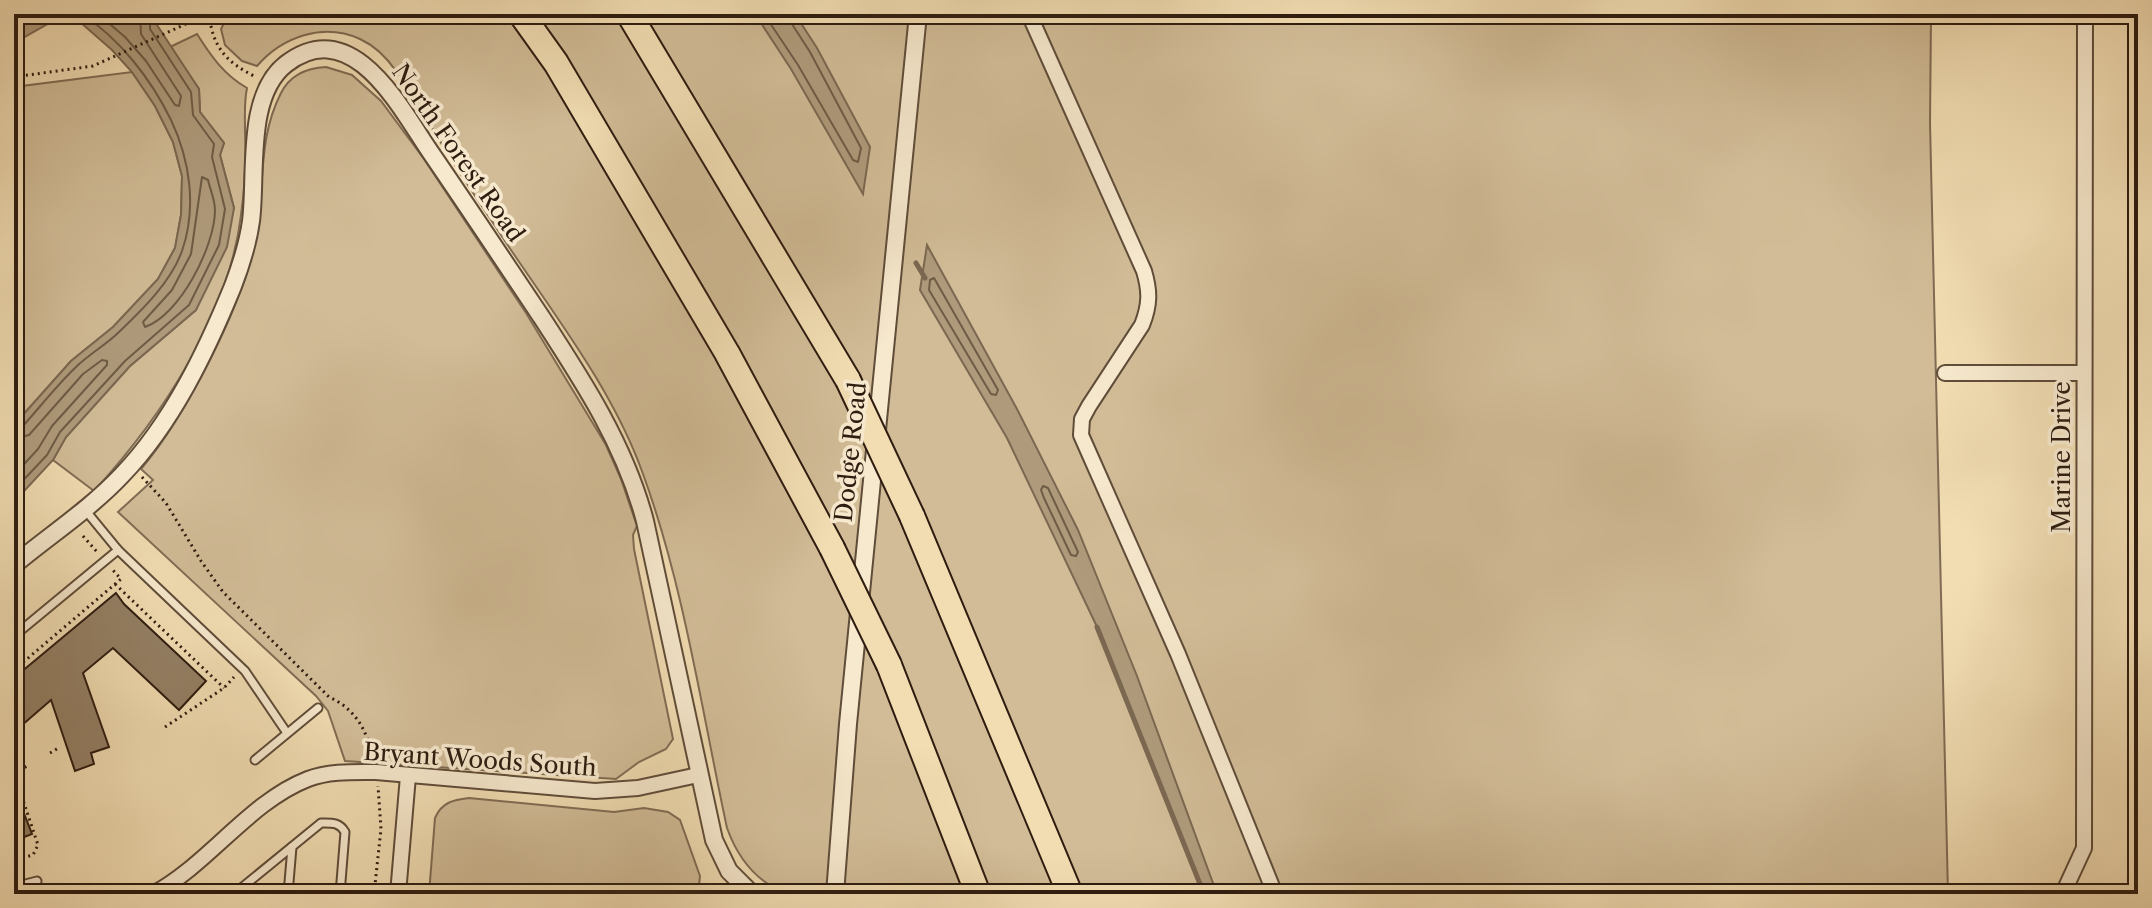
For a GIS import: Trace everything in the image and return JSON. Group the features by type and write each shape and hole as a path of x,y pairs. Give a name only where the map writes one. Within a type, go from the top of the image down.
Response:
{"highway":[{"path":"521,14 556,63 727,353 832,548 889,665 978,894"},
{"path":"629,14 848,380 912,516 1070,894"}],"street":[{"name":"Dodge Road","path":"835,894 848,724 918,14"},
{"path":"1029,14 1144,271 1150,291 1148,310 1142,325 1089,406 1082,419 1081,435 1178,654 1275,894"},
{"name":"Marine Drive","path":"2070,894 2066,887 2084,848 2085,14"},
{"name":"North Forest Road","path":"14,565 84,509 131,466 179,396 222,311 239,269 251,221 259,110 269,84 286,64 311,52 333,51 356,58 379,79 408,119 569,361 616,439 645,521 698,775 718,852 729,871 752,894"},
{"path":"1945,373 2084,373"},
{"name":"Bryant Woods South","path":"153,894 174,881 263,807 298,784 316,777 349,772 611,791 698,775"},
{"path":"398,894 408,776"}],"lane":[{"path":"84,509 118,550 245,671 287,733"},
{"path":"14,636 118,550"},
{"path":"255,760 318,708"},
{"path":"235,893 321,823 334,822 341,825 345,832 340,894"},
{"path":"288,894 292,847"},
{"path":"14,887 37,881"}],"path":[{"path":"14,77 93,66 209,14 212,35 222,53 239,69 252,75"},
{"path":"131,466 166,503 223,592 329,697 346,705 360,722 373,761"},
{"path":"83,536 98,553"},
{"path":"14,670 121,579 111,568"},
{"path":"115,584 224,688"},
{"path":"40,648 44,653"},
{"path":"165,727 224,688 234,677"},
{"path":"50,753 60,747"},
{"path":"14,860 33,855 38,847 14,773 29,765"},
{"path":"374,894 381,829 378,784"}],"shaded area":[{"path":"229,14 1931,14 1930,123 1948,894 781,894 747,865 727,828 670,560 643,474 598,380 461,175 407,87 380,53 360,39 346,34 318,32 278,47 257,66 242,61 225,45 221,29"},
{"path":"197,34 231,77 247,88 243,194 234,253 207,327 188,364 144,431 94,491 53,460 66,437 129,367 196,310 234,208 220,155 224,143 200,112 199,89 170,47"},
{"path":"326,67 352,75 381,101 424,159 526,313 606,445 621,479 637,526 633,535 634,549 673,739 666,749 639,762 616,779 345,761 328,711 316,696 118,512 153,480 141,469 195,388 241,289 257,230 265,143 281,93 289,81 299,74"},
{"path":"132,72 155,106 173,142 182,176 181,215 175,248 158,279 113,327 71,361 14,425 14,87"},
{"path":"469,798 614,812 644,808 668,812 680,820 700,876 698,894 429,894 435,818 441,808 449,803"}],"water":[{"path":"14,14 157,14 157,25 199,89 200,112 224,143 220,155 234,208 227,247 196,310 130,366 66,437 53,460 14,502 14,425 71,361 113,327 158,279 175,248 181,215 182,176 173,142 155,106 132,72 112,50 80,22 53,21 14,43"},
{"path":"755,14 795,14 817,48 870,147 863,194 791,69"},
{"path":"927,245 1017,409 1078,530 1137,676 1217,894 1204,894 1099,631 1007,438 920,290"}],"building":[{"path":"116,593 206,681 179,710 113,648 83,673 109,747 91,753 94,764 75,771 51,700 14,732 14,678"},
{"path":"14,788 32,834 14,841"}],"waterway":[{"path":"916,263 925,278"},
{"path":"1097,627 1204,894"}]}
